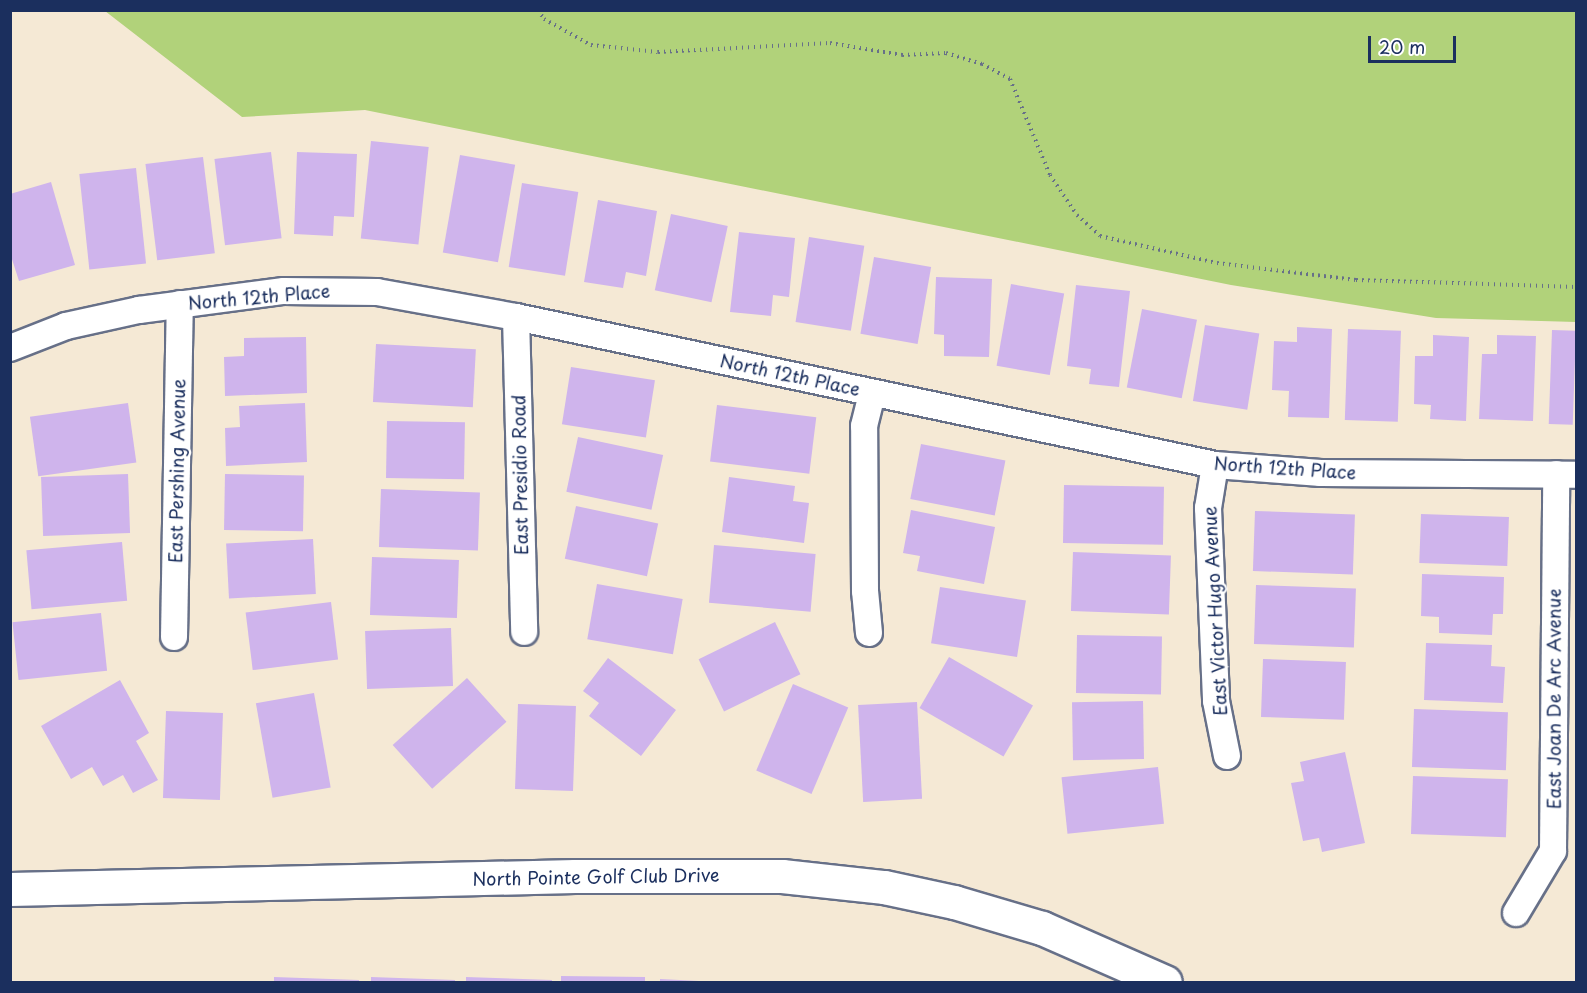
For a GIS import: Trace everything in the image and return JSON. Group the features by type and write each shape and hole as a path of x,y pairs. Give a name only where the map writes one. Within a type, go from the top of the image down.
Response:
{"street":[{"name":"North 12th Place","path":"10,348 66,326 180,304 330,289 377,292 516,317 1215,465 1321,474 1566,475"},
{"name":"East Pershing Avenue","path":"174,637 180,304"},
{"name":"East Presidio Road","path":"516,317 524,632"},
{"path":"869,633 865,591 864,426 872,393"},
{"name":"East Victor Hugo Avenue","path":"1215,465 1208,508 1214,667 1216,701 1227,756"},
{"name":"East Joan De Arc Avenue","path":"1516,913 1553,851 1566,475"},
{"name":"North Pointe Golf Club Drive","path":"10,889 574,876 782,876 884,887 954,902 1042,928 1165,982"}],"path":[{"path":"538,10 544,19 591,45 658,52 830,44 902,55 946,53 982,64 1010,79 1050,175 1077,215 1100,236 1217,263 1356,280 1576,287"}],"green space":[{"path":"105,11 1576,11 1576,322 1436,318 1231,285 365,110 242,117"}],"building":[{"path":"371,141 429,147 418,245 361,238"},
{"path":"271,152 282,238 225,245 214,159"},
{"path":"297,152 357,154 354,217 334,216 333,236 294,234"},
{"path":"460,155 515,165 498,262 443,252"},
{"path":"203,157 215,253 157,260 145,164"},
{"path":"136,168 146,263 89,269 79,174"},
{"path":"51,182 75,265 19,281 10,253 10,194"},
{"path":"522,183 578,192 565,276 509,267"},
{"path":"598,200 657,211 646,276 626,272 623,288 584,282"},
{"path":"671,214 728,226 712,302 655,290"},
{"path":"739,232 795,238 789,297 773,295 771,316 730,312"},
{"path":"809,237 864,246 851,331 796,322"},
{"path":"874,257 931,267 918,344 860,334"},
{"path":"936,277 992,279 989,357 944,356 944,335 934,334"},
{"path":"1011,284 1064,293 1050,375 997,366"},
{"path":"1076,285 1130,291 1119,387 1089,384 1091,369 1067,366"},
{"path":"1142,309 1197,320 1182,398 1127,388"},
{"path":"1205,325 1259,334 1247,410 1193,401"},
{"path":"1297,327 1332,329 1329,418 1288,417 1289,391 1272,390 1274,341 1297,342"},
{"path":"1348,329 1401,331 1398,422 1345,420"},
{"path":"1552,330 1576,331 1573,425 1549,424"},
{"path":"1433,335 1469,337 1466,421 1430,419 1431,405 1414,404 1415,356 1433,356"},
{"path":"1497,335 1536,336 1533,421 1479,419 1482,354 1497,354"},
{"path":"306,337 307,393 225,396 224,357 244,356 244,338"},
{"path":"376,344 476,349 473,407 373,402"},
{"path":"571,367 655,380 646,438 562,424"},
{"path":"128,403 136,462 38,476 30,417"},
{"path":"305,403 307,462 226,466 225,428 240,427 239,406"},
{"path":"717,405 816,417 809,474 710,462"},
{"path":"387,421 465,422 464,479 386,478"},
{"path":"578,437 663,455 651,510 566,492"},
{"path":"921,444 1005,460 995,515 910,499"},
{"path":"128,474 130,533 43,536 41,477"},
{"path":"225,474 304,475 303,531 224,530"},
{"path":"729,477 795,486 793,501 809,503 804,543 722,532"},
{"path":"1064,485 1164,487 1163,545 1063,543"},
{"path":"381,489 480,492 478,550 379,547"},
{"path":"576,506 658,523 647,576 565,559"},
{"path":"911,510 995,527 984,584 917,571 920,556 903,553"},
{"path":"1255,511 1355,514 1353,574 1253,571"},
{"path":"1421,514 1509,517 1507,566 1419,563"},
{"path":"313,539 316,594 229,598 226,544"},
{"path":"122,542 127,601 32,609 26,550"},
{"path":"714,545 816,554 811,612 709,603"},
{"path":"1073,552 1171,555 1169,614 1071,611"},
{"path":"372,557 459,560 457,618 370,615"},
{"path":"1422,574 1504,577 1503,614 1493,614 1492,635 1439,633 1439,617 1421,616"},
{"path":"597,584 683,599 673,654 587,639"},
{"path":"1256,585 1356,588 1354,647 1254,644"},
{"path":"940,587 1026,601 1017,657 931,643"},
{"path":"331,602 338,660 253,670 246,612"},
{"path":"101,613 107,671 19,680 12,622"},
{"path":"775,622 800,674 724,711 699,659"},
{"path":"451,628 453,686 367,689 365,631"},
{"path":"1077,635 1162,636 1161,694 1076,693"},
{"path":"1426,643 1492,645 1491,666 1505,667 1503,703 1424,700"},
{"path":"949,657 1033,706 1004,757 920,708"},
{"path":"608,658 676,710 641,756 589,716 599,703 583,691"},
{"path":"1263,659 1346,662 1344,720 1261,717"},
{"path":"467,678 506,722 432,789 393,745"},
{"path":"120,680 149,733 136,741 158,780 133,793 123,775 103,786 92,767 71,779 41,726"},
{"path":"793,684 848,707 812,794 756,771"},
{"path":"314,693 331,788 273,798 256,703"},
{"path":"1143,701 1144,759 1073,760 1072,702"},
{"path":"917,702 922,799 863,802 858,705"},
{"path":"518,704 576,706 573,791 515,789"},
{"path":"1414,709 1508,712 1506,770 1412,767"},
{"path":"166,711 223,713 220,800 163,798"},
{"path":"1345,752 1365,843 1322,852 1319,838 1303,841 1291,783 1304,781 1300,762"},
{"path":"1158,767 1164,824 1067,834 1062,777"},
{"path":"1413,776 1508,779 1506,837 1411,834"},
{"path":"561,976 645,977 645,982 561,982"},
{"path":"274,977 359,980 359,982 274,982"},
{"path":"371,977 455,980 455,982 371,982"},
{"path":"466,977 552,980 552,982 466,982"},
{"path":"660,979 699,981 699,982 660,982"}]}
